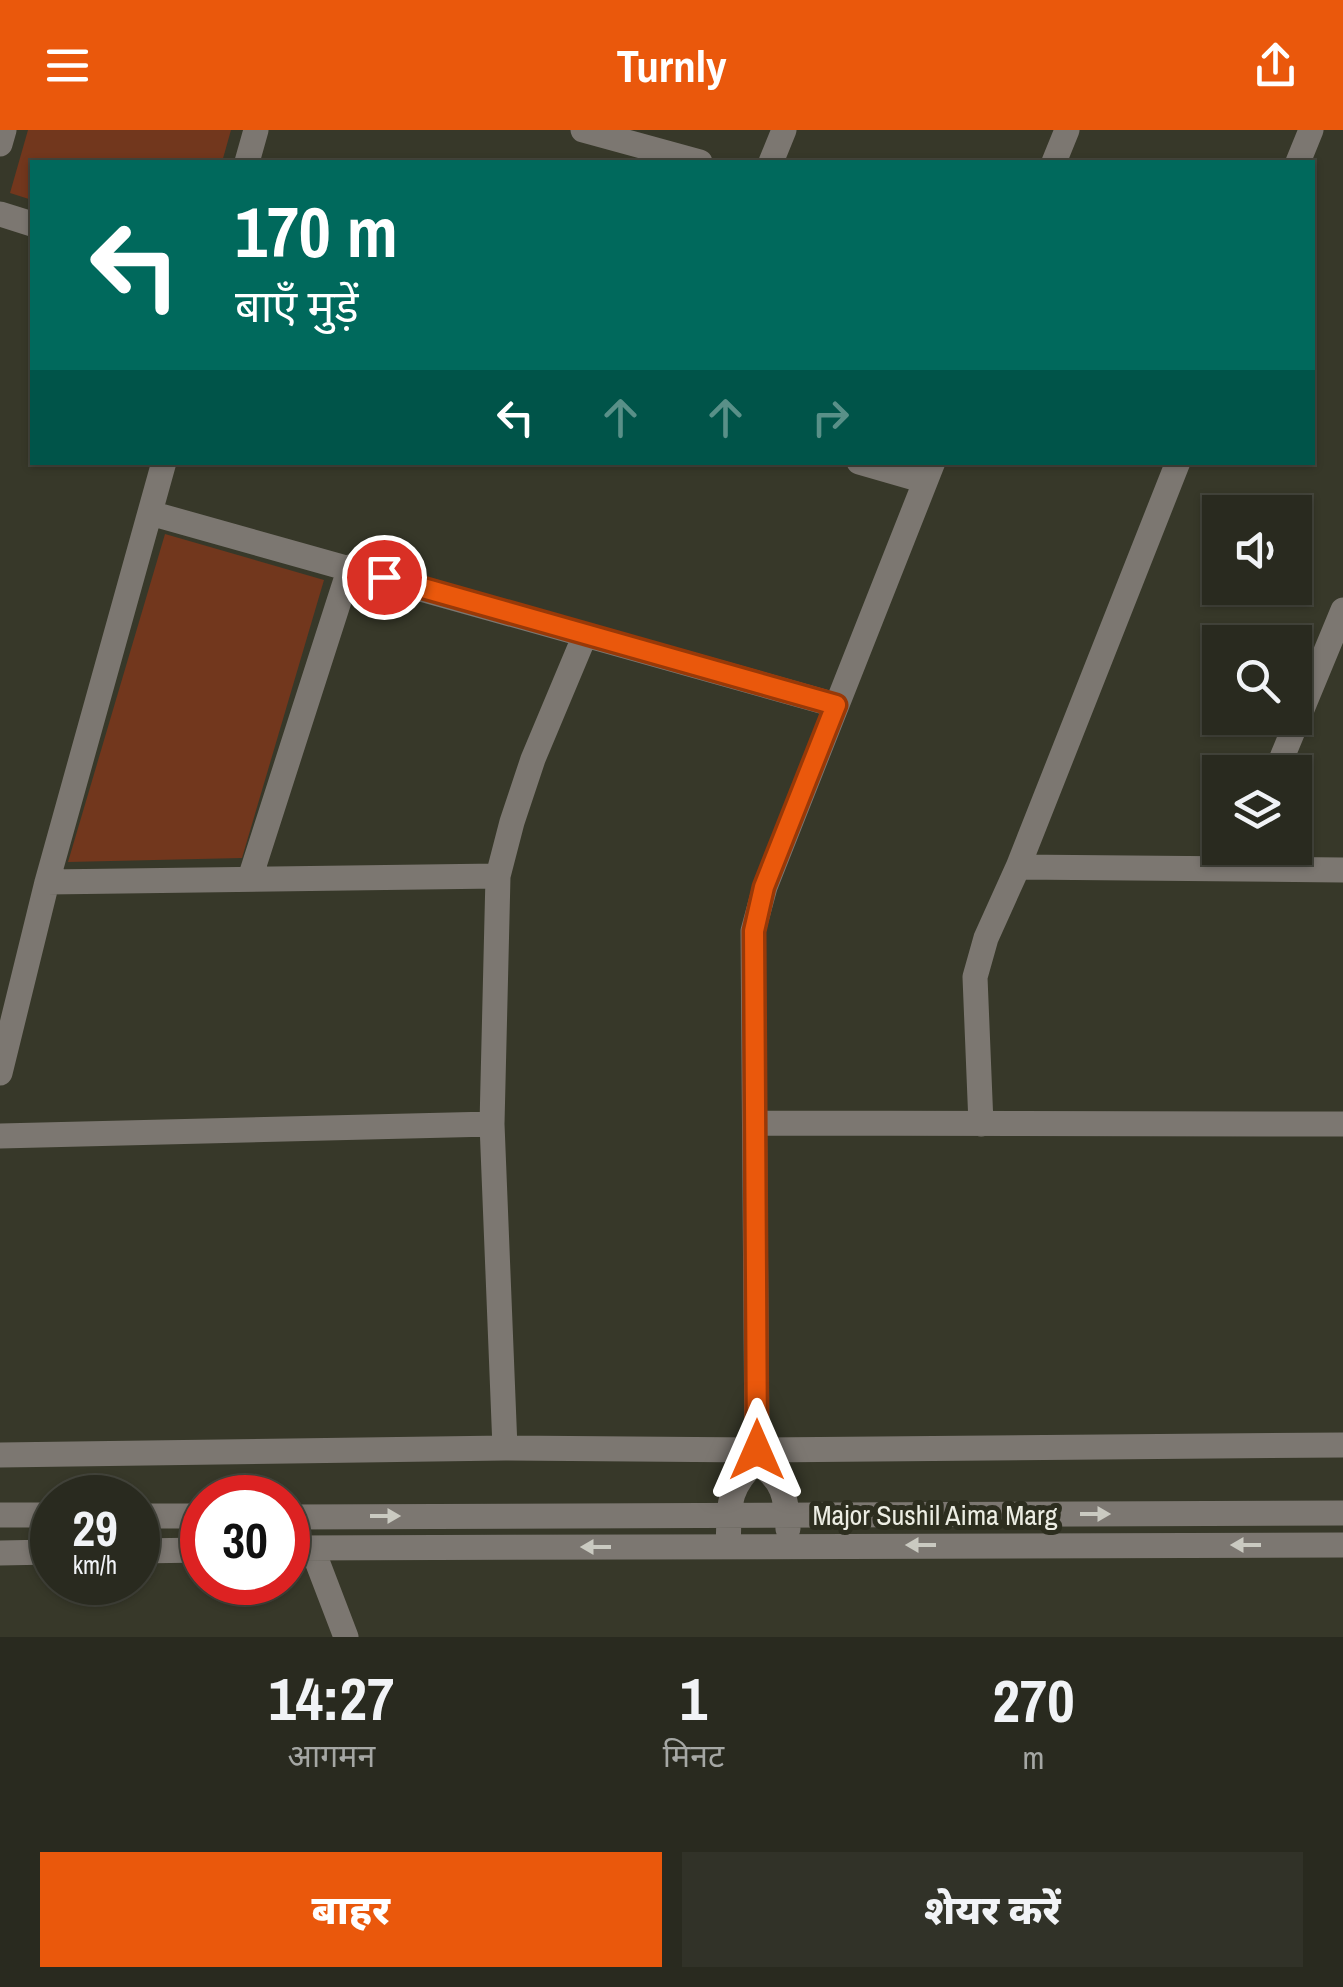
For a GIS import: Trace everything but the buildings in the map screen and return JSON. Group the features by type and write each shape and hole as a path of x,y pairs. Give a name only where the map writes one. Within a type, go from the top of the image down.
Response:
{"street":[{"path":"0,144 4,130"},
{"path":"248,160 256,130"},
{"path":"584,130 693,160"},
{"path":"772,160 784,130"},
{"path":"1055,160 1067,130"},
{"path":"1299,160 1310,130"},
{"path":"0,214 30,223"},
{"path":"0,1073 47,882 163,465"},
{"path":"728,1547 733,1490 757,1455 754,931 764,887 929,472 880,465"},
{"path":"982,1124 975,977 986,938 1018,867 1177,465"},
{"path":"150,512 836,705"},
{"path":"250,878 350,567"},
{"path":"1283,755 1343,610"},
{"path":"505,1448 492,1124 498,876 533,759 585,634"},
{"path":"1018,867 1202,860"},
{"path":"1296,865 1343,870"},
{"path":"47,882 498,876"},
{"path":"756,1123 1343,1124"},
{"path":"0,1136 492,1124"},
{"path":"0,1455 505,1448 757,1455 1343,1445"},
{"path":"757,1455 778,1481 786,1503 789,1546"},
{"name":"Major Sushil Aima Marg","path":"310,1516 1343,1513"},
{"path":"0,1515 30,1516"},
{"name":"Major Sushil Aima Marg","path":"310,1548 1343,1545"},
{"path":"0,1553 30,1552"},
{"path":"310,1567 346,1637"}],"shaded area":[{"path":"28,130 231,130 223,160 30,160 30,199 10,193"},
{"path":"165,534 324,580 242,858 68,862"}],"route":[{"path":"384,577 836,705 764,887 754,931 757,1450"}]}
